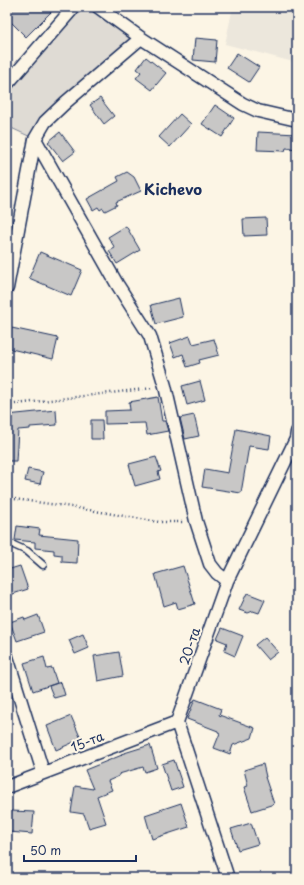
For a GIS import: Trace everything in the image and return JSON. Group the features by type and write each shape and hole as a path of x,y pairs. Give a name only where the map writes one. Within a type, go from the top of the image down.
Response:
{"street":[{"path":"7,84 74,7"},
{"path":"98,7 141,38 243,104 258,111 297,120"},
{"path":"7,288 35,139 45,122 50,117 141,38"},
{"path":"35,139 117,284 150,336 165,386 196,521 210,564 217,573 227,581"},
{"name":"20-та","path":"177,722 227,581 297,437"},
{"path":"7,657 43,772"},
{"path":"177,722 228,878"},
{"name":"15-та","path":"7,787 177,722"}],"lane":[{"path":"7,542 27,551 43,566"}],"path":[{"path":"7,406 165,386"},
{"path":"7,498 72,507 159,522 196,521"}],"shaded area":[{"path":"74,7 98,7 141,38 35,139 7,126 7,87"},
{"path":"233,7 297,7 297,63 225,44"}],"building":[{"path":"7,7 56,7 26,37 7,18"},
{"path":"195,38 217,40 215,62 193,60"},
{"path":"237,53 259,67 249,82 227,68"},
{"path":"146,57 166,73 152,90 136,78 141,72 137,69"},
{"path":"100,98 114,116 104,124 90,105"},
{"path":"215,105 234,118 222,137 202,124"},
{"path":"180,114 191,124 170,147 159,137"},
{"path":"60,132 75,152 63,161 48,142"},
{"path":"258,132 297,134 297,149 286,148 285,151 257,150"},
{"path":"127,172 134,177 141,191 116,202 117,205 105,211 103,208 100,210 98,207 93,210 87,199 119,181 117,177"},
{"path":"266,218 267,235 244,236 243,219"},
{"path":"126,226 140,250 117,264 109,251 115,248 108,237"},
{"path":"40,252 82,270 71,296 29,278"},
{"path":"179,298 183,317 156,324 151,305"},
{"path":"7,327 58,338 53,359 7,348"},
{"path":"190,336 193,344 214,339 219,355 199,360 200,363 187,367 183,354 175,357 170,343"},
{"path":"200,381 205,400 187,405 182,386"},
{"path":"158,397 162,421 165,421 168,431 147,435 145,423 105,424 105,411 130,410 129,402"},
{"path":"56,410 57,425 30,427 30,429 18,430 16,461 7,461 7,415"},
{"path":"194,415 199,436 185,439 180,418"},
{"path":"91,420 102,420 103,439 91,439"},
{"path":"236,429 271,436 269,449 249,446 241,493 202,487 205,469 228,473"},
{"path":"156,457 161,471 158,472 160,479 135,486 129,464"},
{"path":"28,469 43,472 40,484 25,481"},
{"path":"17,526 40,529 39,535 78,539 77,563 62,562 62,555 54,554 54,550 35,548 35,542 15,540"},
{"path":"20,566 28,589 7,596 7,570"},
{"path":"183,566 195,604 178,609 176,602 164,606 155,574"},
{"path":"247,593 265,600 259,613 253,611 248,613 239,610"},
{"path":"38,615 44,632 17,641 10,622 24,617 25,620"},
{"path":"222,628 243,636 235,656 224,651 227,643 217,639"},
{"path":"83,634 89,648 75,654 69,640"},
{"path":"265,637 278,652 268,660 255,645"},
{"path":"119,652 123,676 98,681 94,656"},
{"path":"44,657 47,669 52,668 57,683 33,691 24,663"},
{"path":"61,682 65,695 54,698 49,686"},
{"path":"195,699 221,709 219,715 255,728 252,738 233,745 230,754 214,748 220,733 187,719"},
{"path":"71,716 81,739 56,750 47,726"},
{"path":"150,745 157,768 145,772 143,767 119,774 119,776 108,781 112,790 97,796 106,823 89,828 84,814 71,812 75,786 93,789 85,770 122,755 121,754"},
{"path":"174,760 183,787 171,791 162,764"},
{"path":"263,764 265,777 274,804 252,811 244,787 248,786 244,770"},
{"path":"181,803 189,827 152,839 145,815"},
{"path":"11,811 34,812 32,834 9,832"},
{"path":"251,823 258,844 238,850 231,829"}],"district":[{"name":"Kichevo","path":"173,188"}]}
